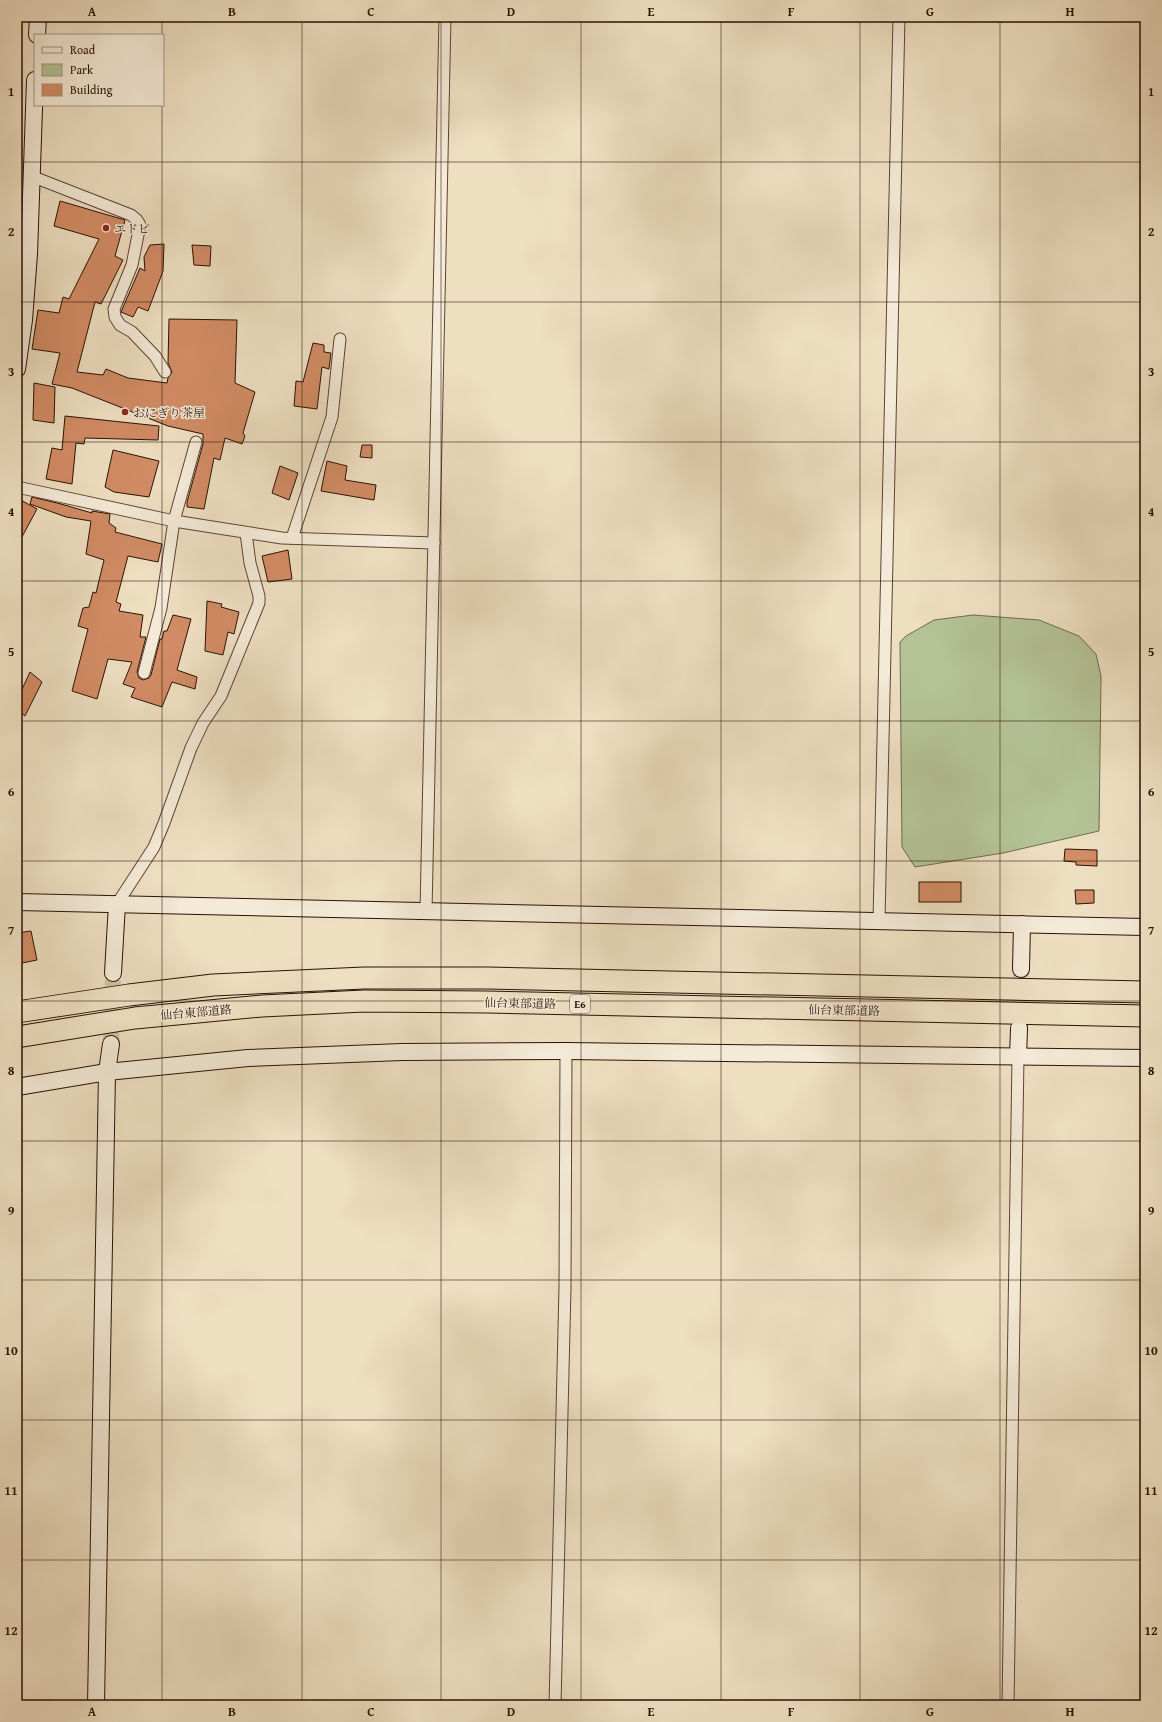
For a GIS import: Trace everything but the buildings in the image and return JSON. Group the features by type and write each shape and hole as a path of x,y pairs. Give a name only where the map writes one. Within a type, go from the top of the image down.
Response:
{"highway":[{"name":"仙台東部道路","path":"17,1012 122,996 213,985 364,978 488,978 1145,992"},
{"name":"仙台東部道路","path":"17,1037 142,1017 262,1006 364,1002 487,1002 1145,1016"}],"street":[{"path":"37,34 38,17"},
{"path":"426,912 445,17"},
{"path":"880,921 899,17"},
{"path":"17,369 24,320 29,254 34,104"},
{"path":"31,176 131,215 137,220 140,225 132,265 114,309 115,317 120,325 132,332 155,356 165,372"},
{"path":"292,538 332,417 340,339"},
{"path":"144,674 161,608 174,521 196,442"},
{"path":"17,487 174,521 246,533 292,538 434,543"},
{"path":"113,973 117,904 154,847 191,748 203,723 221,696 259,603 259,596 250,563 246,533"},
{"path":"17,902 1145,927"},
{"path":"1021,969 1022,924"},
{"path":"1008,1705 1019,1028"},
{"path":"96,1705 107,1072 111,1044"},
{"path":"555,1705 565,1295 566,1051"},
{"path":"17,1087 107,1072 248,1058 402,1052 566,1051 1145,1058"}],"green space":[{"path":"973,615 1039,620 1079,636 1096,654 1101,676 1099,831 1003,853 915,867 902,847 900,642 906,636 934,620"}],"tunnel":[{"path":"1019,1025 1021,969"},
{"path":"111,1044 113,973"}],"place":[{"name":"エドピ","path":"106,228"},
{"name":"おにぎり茶屋","path":"125,412"}]}
